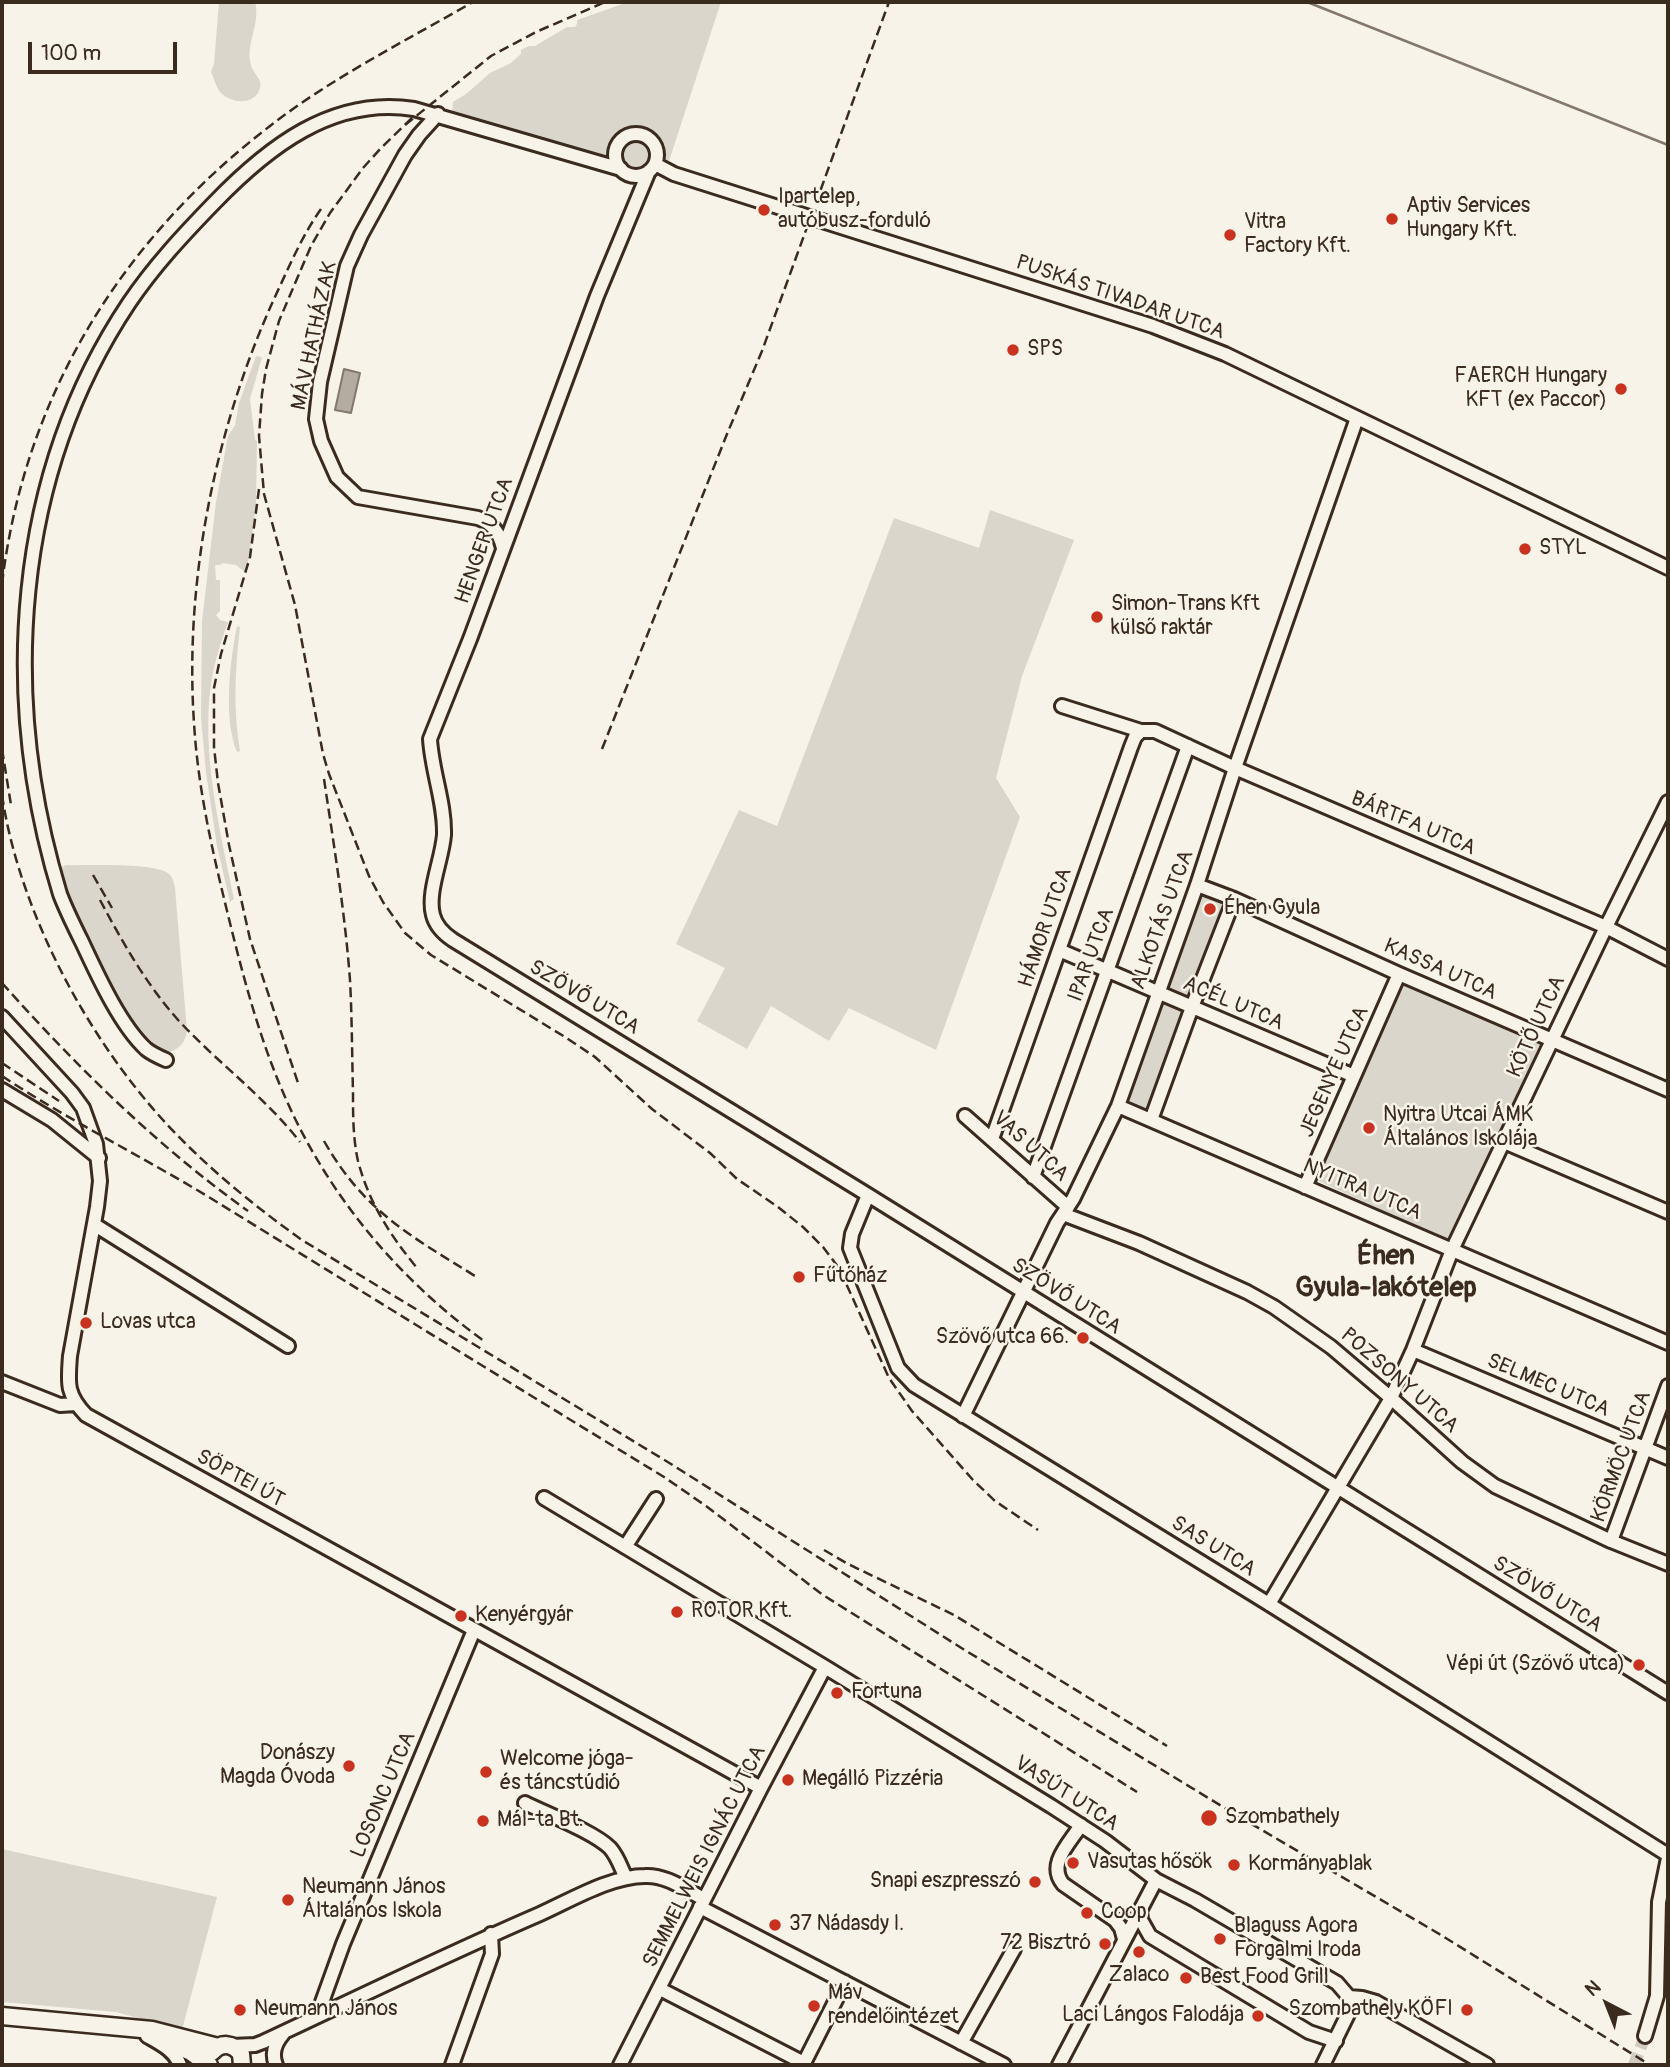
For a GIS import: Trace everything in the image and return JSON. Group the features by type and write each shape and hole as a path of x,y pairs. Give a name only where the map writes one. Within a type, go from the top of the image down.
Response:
{"main road":[{"path":"2,2016 140,2033 191,2052 209,2065 211,2052 225,2046"},
{"path":"140,2033 152,2030 237,2049 245,2063"}],"street":[{"name":"PUSKÁS TIVADAR UTCA","path":"166,1060 145,1048 109,996 60,896 39,827 24,752 19,668 25,585 36,521 60,436 99,353 129,303 161,260 241,177 302,129 334,117 356,111 391,107 414,109 621,169 633,175 652,168 1153,326 1225,354 1668,568"},
{"name":"MÁV HATHÁZAK","path":"438,114 405,155 347,266 320,382 316,423 337,477 354,494 362,498 478,518 486,521 500,534 503,548"},
{"path":"621,169 614,157 616,147 622,138 635,134 645,136 653,142 657,155 652,168"},
{"name":"HENGER UTCA","path":"443,933 437,925 432,905 444,837 443,814 430,739 470,639 597,296 652,168"},
{"name":"ALKOTÁS UTCA","path":"963,1416 1023,1293 1100,1147 1118,1106 1197,886 1235,768 1357,418"},
{"name":"BÁRTFA UTCA","path":"1062,706 1141,732 1155,731 1606,928 1668,959"},
{"name":"HÁMOR UTCA","path":"992,1139 1131,747 1135,737 1141,732"},
{"name":"IPAR UTCA","path":"1033,1177 1188,746"},
{"name":"KÖTŐ UTCA","path":"1269,1604 1391,1398 1452,1250 1668,802"},
{"name":"KASSA UTCA","path":"1197,886 1668,1090"},
{"path":"1151,1120 1234,900"},
{"name":"SZÖVŐ UTCA","path":"443,933 1668,1693"},
{"name":"ACÉL UTCA","path":"1059,950 1354,1076"},
{"name":"JEGENYE UTCA","path":"1305,1187 1399,974"},
{"path":"2,1017 83,1108 93,1132 99,1158 100,1181 95,1225 68,1378 69,1391 76,1404 60,1405 2,1382"},
{"path":"2,1090 52,1120 99,1158"},
{"name":"NYITRA UTCA","path":"1118,1106 1668,1343"},
{"name":"VAS UTCA","path":"965,1116 1066,1210"},
{"path":"1504,1142 1668,1212"},
{"name":"SAS UTCA","path":"868,1195 852,1234 850,1248 893,1358 898,1368 914,1385 1269,1604 1668,1857"},
{"name":"POZSONY UTCA","path":"1066,1210 1247,1292 1274,1307 1331,1347 1462,1462 1495,1486 1611,1541 1668,1564"},
{"path":"95,1225 288,1346"},
{"name":"SELMEC UTCA","path":"1413,1350 1668,1458"},
{"name":"KÖRMÖC UTCA","path":"1611,1541 1668,1386"},
{"name":"SÖPTEI ÚT","path":"76,1404 96,1422 761,1788"},
{"name":"VASÚT UTCA","path":"544,1498 1081,1825 1156,1880 1329,1978 1344,1989 1349,1997 1376,2002 1487,2065"},
{"path":"625,1547 656,1499"},
{"name":"LOSONC UTCA","path":"317,2016 343,1944 474,1630"},
{"name":"SEMMELWEIS IGNÁC UTCA","path":"622,2065 702,1903 825,1667"},
{"path":"525,1803 597,1838 616,1855 626,1878"},
{"path":"1081,1825 1057,1863 1058,1877 1063,1884 1119,1923 1124,1939"},
{"path":"1645,2036 1657,1996 1659,1902 1668,1857"},
{"path":"225,2046 255,2045 491,1934 602,1886 643,1875 657,1876 845,1982 1004,2065"},
{"path":"1059,2065 1156,1880"},
{"path":"1659,1926 1668,1908"},
{"path":"1140,1910 1141,1920 1150,1936 1308,2032 1336,2041"},
{"path":"452,2065 492,1954 491,1934"},
{"path":"1124,1939 1150,1936"},
{"path":"961,2043 1014,1949"},
{"path":"660,1989 803,2064 845,1982"},
{"path":"1323,2065 1350,2010 1349,1997"},
{"path":"245,2063 286,2031"},
{"path":"276,2065 274,2050 277,2041 286,2031"},
{"path":"140,2033 167,2048 175,2055 180,2065"}],"shaded area":[{"path":"219,2 255,2 256,18 250,57 252,68 261,85 257,94 248,100 236,101 225,96 219,90 211,72"},
{"path":"628,2 721,2 669,161 652,137 642,131 631,130 619,136 605,160 452,113 453,102 490,73 511,63 521,54 521,50 535,46 567,27 575,27 577,20"},
{"path":"635,139 646,143 650,154 646,165 635,169 624,165 620,154 624,143"},
{"path":"256,356 262,357 250,399 257,441 256,504 249,558 245,572 236,565 215,565 216,580 220,580 220,611 216,615 220,620 228,622 212,676 208,737 214,792 234,899 230,902 217,846 206,773 201,717 202,621 216,502 228,436 235,425 239,403"},
{"path":"344,369 360,373 351,413 335,410"},
{"path":"990,510 1074,540 1022,676 996,778 1020,817 936,1050 849,1008 829,1041 771,1006 747,1049 697,1021 725,968 676,944 739,810 777,826 894,518 979,548"},
{"path":"237,626 240,627 236,704 240,751 237,752 229,707 230,672"},
{"path":"66,865 150,868 161,870 171,877 175,890 187,1031 182,1043 172,1051 157,1049 140,1034 123,1009 90,947 58,874 60,868"},
{"path":"1199,894 1225,904 1149,1113 1123,1104"},
{"path":"1405,980 1541,1042 1450,1241 1314,1179"},
{"path":"2,1849 217,1897 182,2030 116,2012 2,2002"}],"waterway":[{"path":"1307,2 1668,145"}],"tunnel":[{"path":"1634,2065 1645,2036"}],"railway":[{"path":"2,584 14,515 32,450 57,387 88,328 126,272 168,219 217,171 293,109 343,76 473,2"},
{"path":"405,125 491,56 536,32 605,2"},
{"path":"602,749 762,351 889,2"},
{"path":"412,118 363,168 330,213 311,246 279,321 266,369 259,436 264,494 295,605 323,754 369,876 405,933 431,955 595,1057 652,1109 710,1153 737,1179 803,1227 839,1268 889,1378 912,1411 995,1501 1038,1530"},
{"path":"321,209 294,257 258,337 222,444 210,499 194,611 192,667 199,773 217,870 247,987 276,1075 302,1133 322,1168 368,1232 423,1291 484,1341"},
{"path":"259,489 250,557 221,654 214,688 214,747 229,845 250,939 299,1086"},
{"path":"2,749 11,805"},
{"path":"324,779 348,955 356,1153 374,1205 389,1231 417,1268"},
{"path":"2,795 11,842 44,936 92,1026 121,1068 184,1142 226,1181 271,1217 302,1240 671,1464 963,1649 1238,1816 1441,1935 1650,2065"},
{"path":"93,875 112,908"},
{"path":"100,900 136,963 167,1007 272,1110 300,1142"},
{"path":"2,983 59,1045 119,1104 182,1160 248,1211"},
{"path":"2,1063 59,1101"},
{"path":"2,1076 212,1199 664,1477 823,1595 1137,1792"},
{"path":"324,1141 339,1165 372,1204 409,1234 475,1276"},
{"path":"824,1550 954,1615 1167,1746"}],"place":[{"name":"Ipartelep, autóbusz-forduló","path":"764,210"},
{"name":"Aptiv Services Hungary Kft.","path":"1392,219"},
{"name":"Vitra Factory Kft.","path":"1230,235"},
{"name":"SPS","path":"1013,350"},
{"name":"FAERCH Hungary KFT (ex Paccor)","path":"1621,389"},
{"name":"STYL","path":"1525,549"},
{"name":"Simon-Trans Kft külső raktár","path":"1097,617"},
{"name":"Éhen Gyula","path":"1210,909"},
{"name":"Nyitra Utcai ÁMK Általános Iskolája","path":"1369,1128"},
{"name":"Fűtőház","path":"799,1277"},
{"name":"Lovas utca","path":"86,1323"},
{"name":"Szövő utca 66.","path":"1083,1338"},
{"name":"ROTOR Kft.","path":"677,1612"},
{"name":"Kenyérgyár","path":"461,1616"},
{"name":"Vépi út (Szövő utca)","path":"1639,1665"},
{"name":"Fortuna","path":"837,1693"},
{"name":"Donászy Magda Óvoda","path":"349,1766"},
{"name":"Welcome jóga- és táncstúdió","path":"486,1772"},
{"name":"Megálló Pizzéria","path":"788,1780"},
{"name":"Szombathely","path":"1209,1818"},
{"name":"Mál-ta Bt.","path":"483,1821"},
{"name":"Vasutas hősök","path":"1073,1863"},
{"name":"Kormányablak","path":"1234,1865"},
{"name":"Snapi eszpresszó","path":"1035,1882"},
{"name":"Neumann János Általános Iskola","path":"288,1900"},
{"name":"Coop","path":"1087,1913"},
{"name":"37 Nádasdy I.","path":"775,1925"},
{"name":"Blaguss Agora Forgalmi Iroda","path":"1220,1939"},
{"name":"72 Bisztró","path":"1105,1944"},
{"name":"Zalaco","path":"1139,1952"},
{"name":"Best Food Grill","path":"1186,1978"},
{"name":"Máv rendelőintézet","path":"814,2006"},
{"name":"Neumann János","path":"240,2010"},
{"name":"Szombathely KÖFI","path":"1467,2010"},
{"name":"Laci Lángos Falodája","path":"1258,2016"}],"district":[{"name":"Éhen Gyula-lakótelep","path":"1386,1273"}]}
